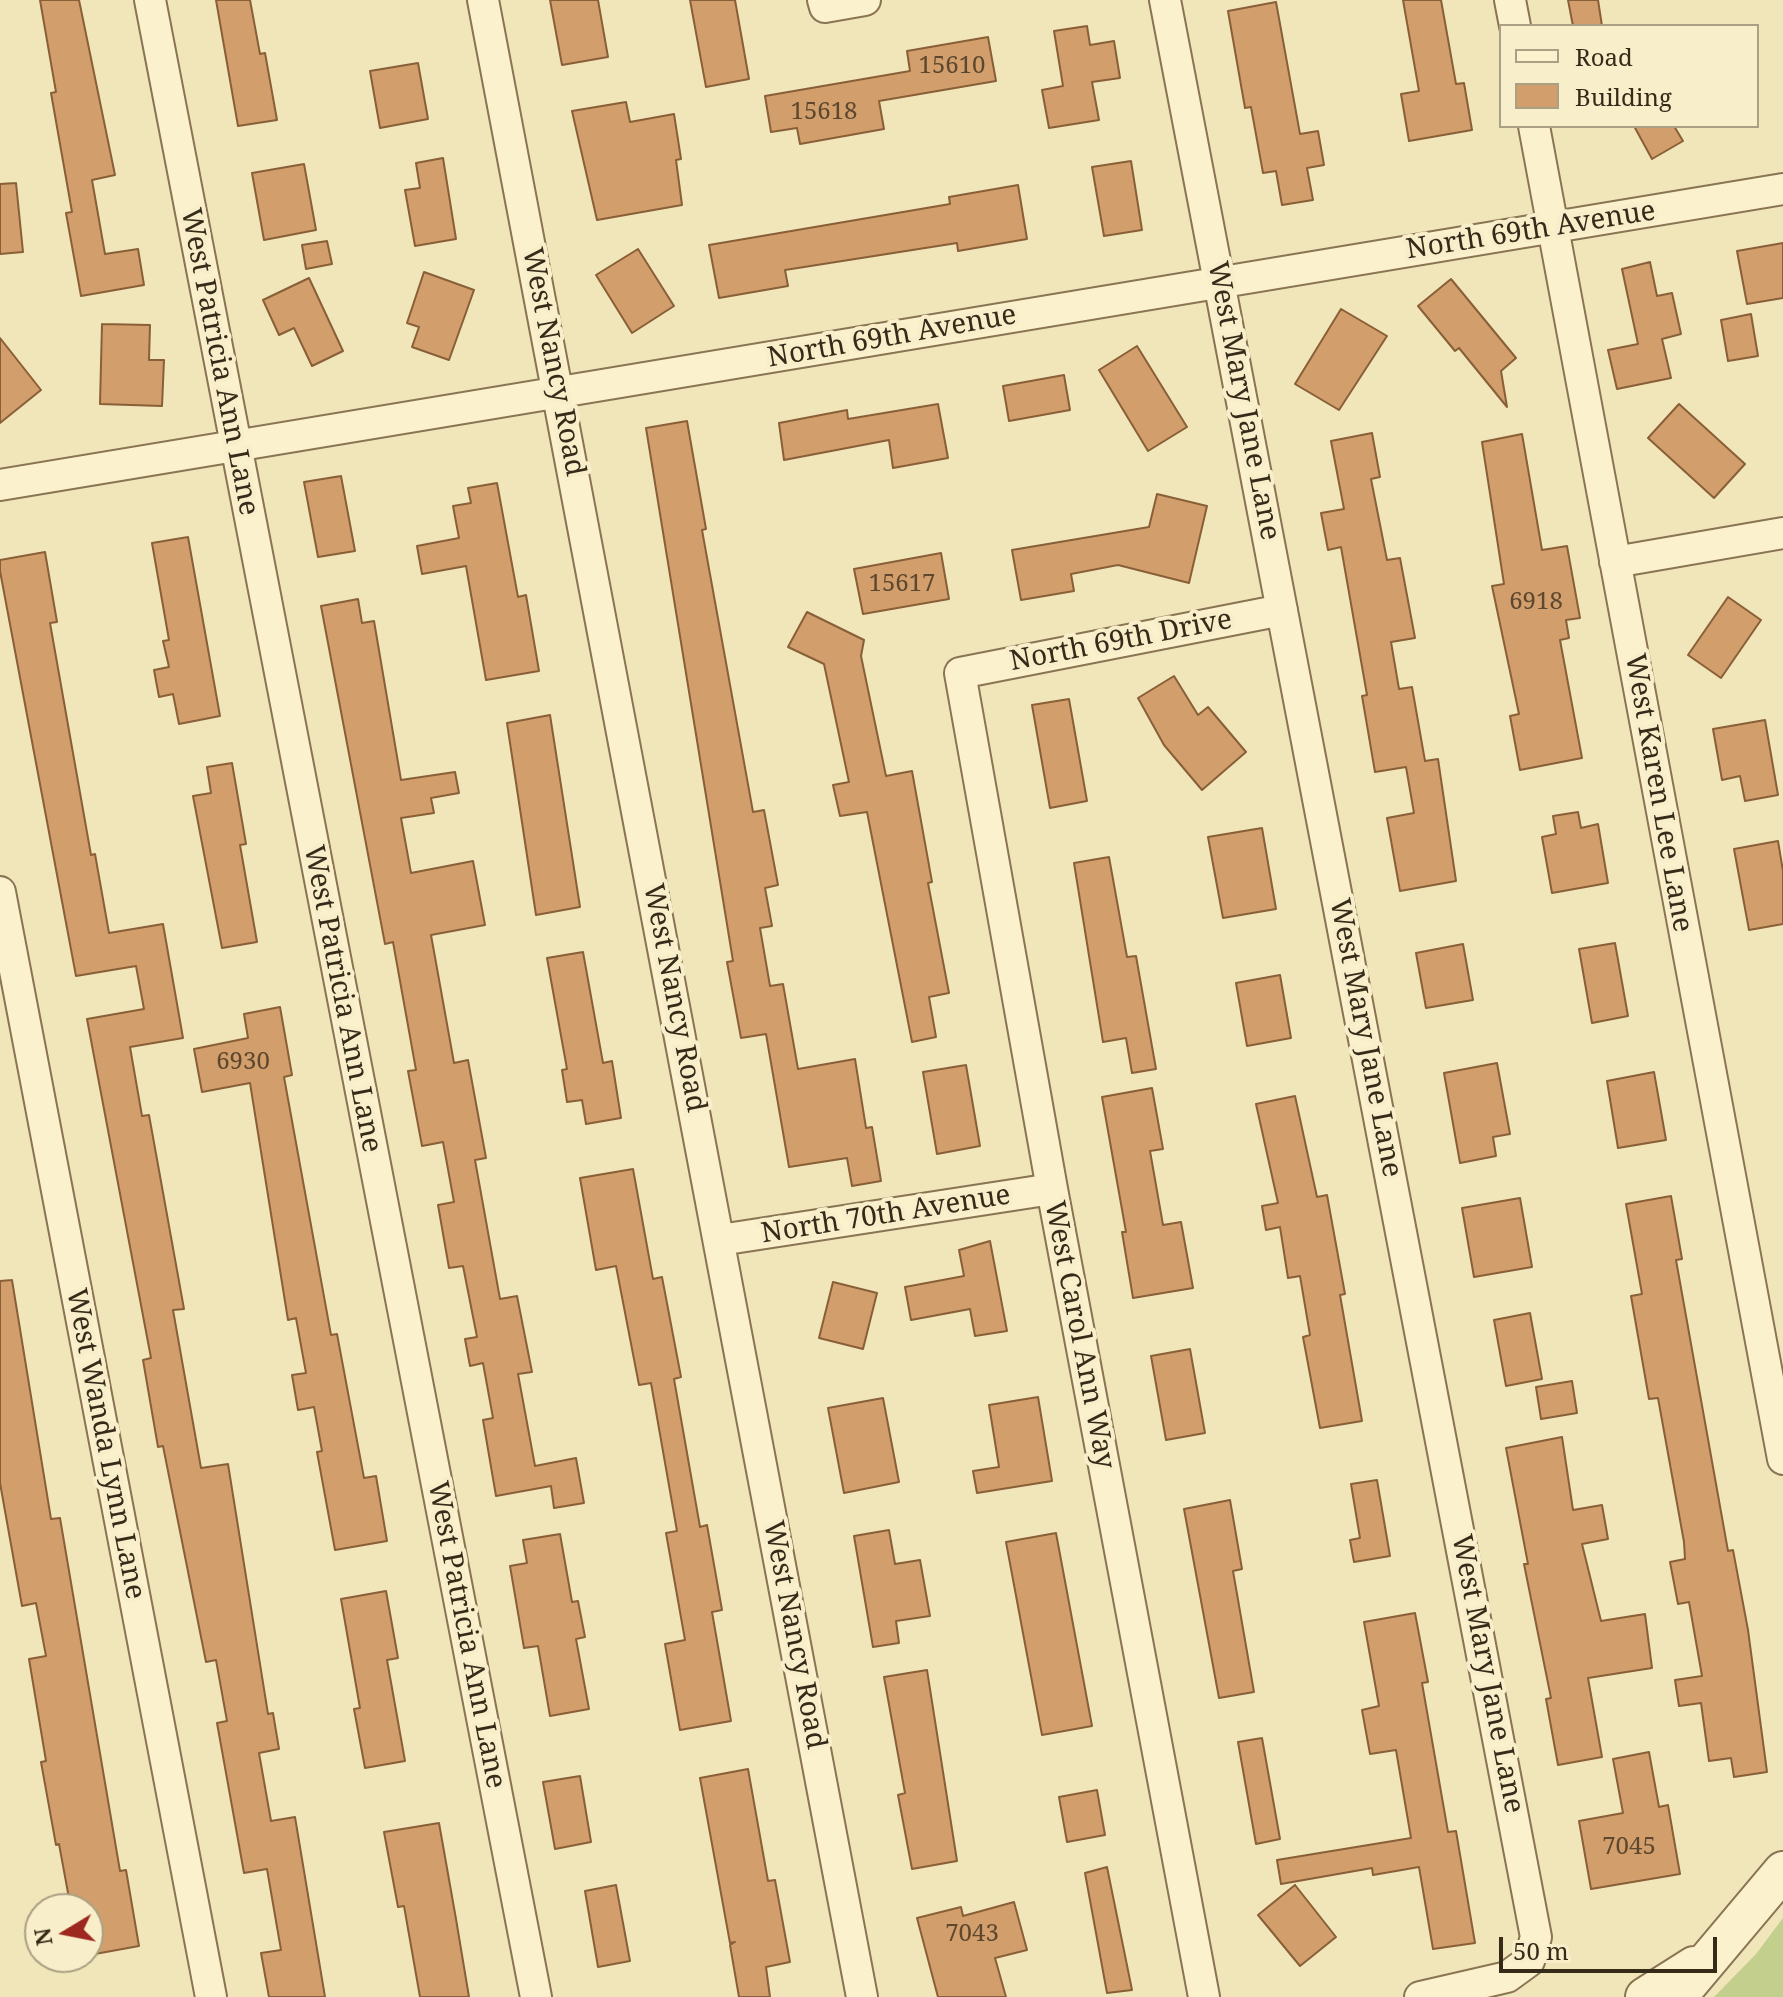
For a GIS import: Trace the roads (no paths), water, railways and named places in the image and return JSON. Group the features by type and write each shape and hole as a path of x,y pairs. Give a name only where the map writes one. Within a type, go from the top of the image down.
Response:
{"street":[{"name":"West Patricia Ann Lane","path":"150,0 536,1997"},
{"name":"West Nancy Road","path":"483,0 862,1997"},
{"path":"824,4 865,0"},
{"name":"West Mary Jane Lane","path":"1165,0 1536,1937 1529,1961 1507,1977 1420,1997"},
{"path":"1510,0 1515,24"},
{"name":"West Karen Lee Lane","path":"1534,128 1783,1459"},
{"name":"North 69th Avenue","path":"0,485 1783,189"},
{"path":"1615,562 1783,533"},
{"name":"North 69th Drive","path":"960,673 1282,610"},
{"name":"West Carol Ann Way","path":"960,673 1052,1189 1204,1997"},
{"name":"West Wanda Lynn Lane","path":"0,892 211,1997"},
{"name":"North 70th Avenue","path":"720,1240 1052,1189"},
{"path":"1677,1997 1706,1958 1783,1871"},
{"path":"1645,1997 1706,1958"}]}
